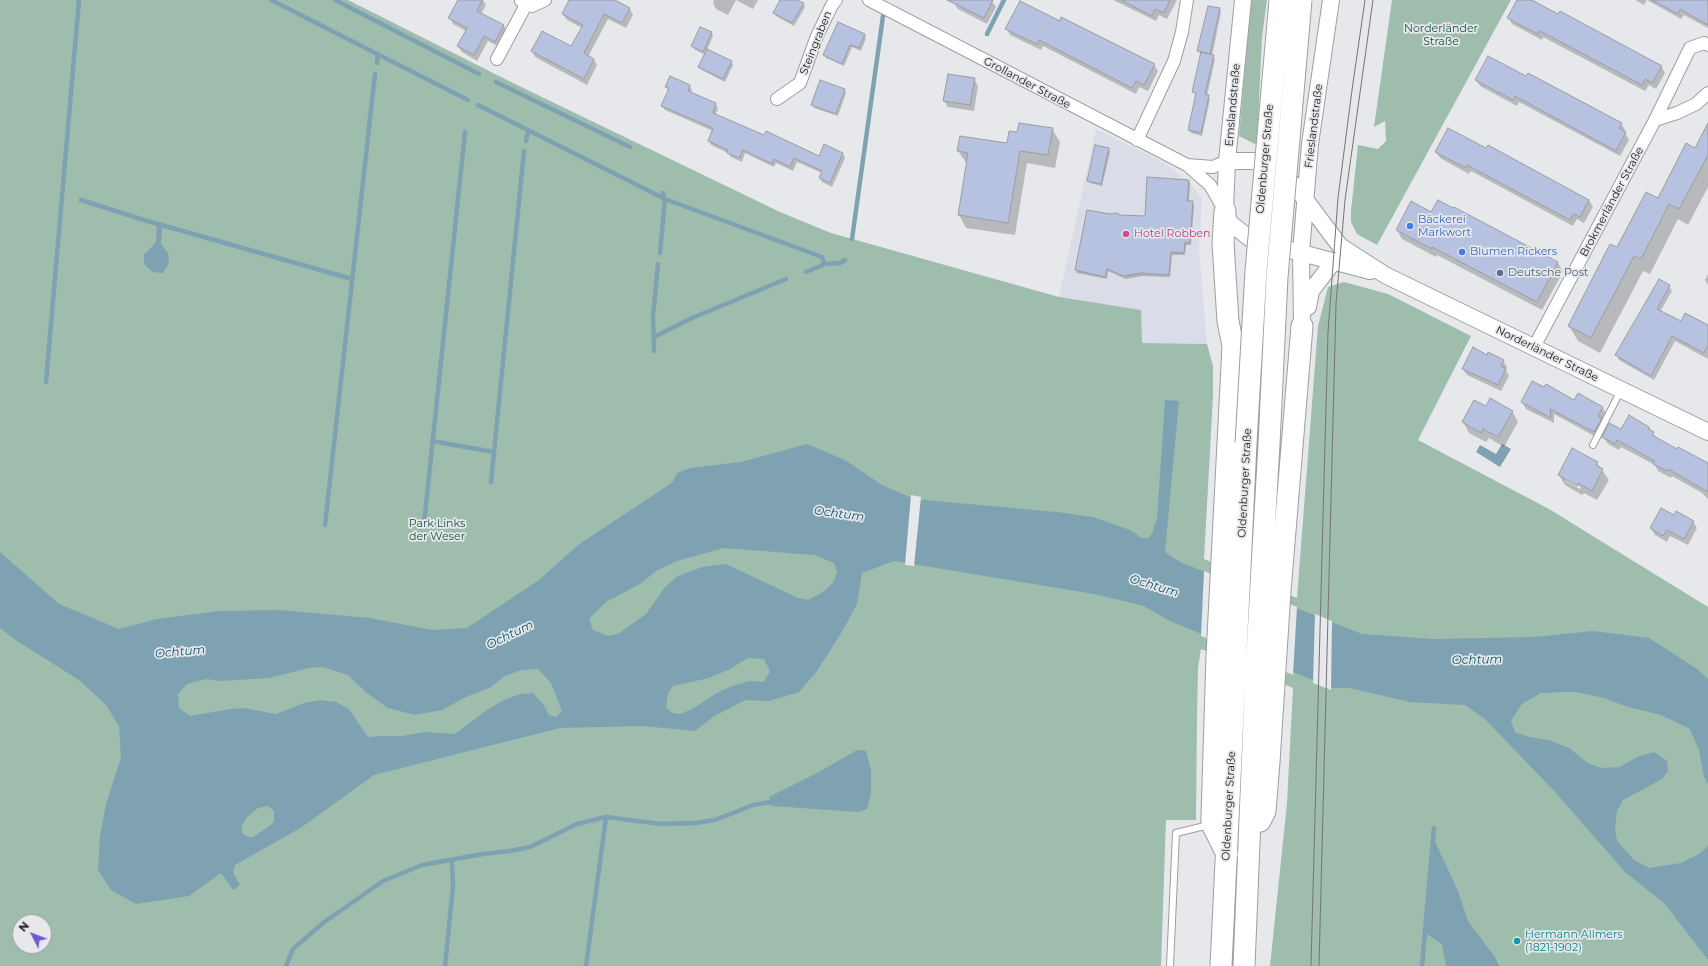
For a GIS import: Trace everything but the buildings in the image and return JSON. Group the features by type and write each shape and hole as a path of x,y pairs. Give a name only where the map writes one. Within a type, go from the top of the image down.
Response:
{"highway":[{"name":"Oldenburger Straße","path":"1221,966 1241,574 1246,443 1256,271 1280,0"},
{"name":"Oldenburger Straße","path":"1244,966 1249,843 1265,676 1271,587 1269,444 1277,277 1301,0"},
{"path":"1225,211 1223,243 1228,321 1233,346 1217,656 1212,770 1212,824 1227,854"},
{"path":"1271,587 1302,326"}],"street":[{"path":"497,59 523,2 532,6 545,0"},
{"name":"Steingraben","path":"777,99 800,83 817,36 832,5 836,0"},
{"name":"Grollander Straße","path":"869,0 1187,166 1210,185 1230,223 1252,240 1301,252"},
{"path":"1137,140 1174,61 1182,32 1187,0"},
{"name":"Emslandstraße","path":"1225,211 1227,161 1243,0"},
{"name":"Frieslandstraße","path":"1302,326 1301,252 1310,144 1331,0"},
{"name":"Brokmerländer Straße","path":"1534,347 1655,120 1690,48 1704,43 1708,45"},
{"path":"1655,120 1677,113 1696,104 1708,93"},
{"name":"Grollander Straße","path":"1187,166 1213,167 1227,161 1253,161 1271,166 1295,186 1306,201"},
{"name":"Norderländer Straße","path":"1306,201 1340,246 1385,275 1708,432"},
{"name":"Norderländer Straße","path":"1301,252 1385,275"},
{"path":"1302,326 1311,291 1334,261"}],"lane":[{"path":"1593,445 1621,390"},
{"path":"1170,966 1176,833 1212,824"}],"shaded area":[{"path":"1096,129 1163,162 1190,183 1202,198 1199,250 1207,344 1142,343 1059,297"}],"green space":[{"name":"Park Links der Weser","path":"0,0 348,0 515,84 780,212 831,233 1059,297 1141,310 1142,343 1207,344 1213,366 1213,396 1204,559 1297,598 1318,326 1328,287 1344,282 1388,294 1471,336 1418,440 1549,509 1708,607 1708,966 1270,966 1287,803 1293,688 1201,649 1198,668 1196,820 1166,820 1161,966 0,966"},
{"path":"1251,0 1267,0 1262,37 1257,145 1239,136"},
{"path":"1392,0 1511,0 1377,245 1357,234 1351,222 1351,211 1358,145 1378,149 1386,141 1385,121 1374,127"}],"water":[{"path":"157,224 162,225 161,244 168,253 169,263 163,273 153,272 144,264 144,254 156,241"},
{"name":"Ochtum","path":"1165,400 1179,401 1165,552 1180,562 1362,634 1433,639 1534,637 1593,631 1649,638 1697,669 1708,679 1708,784 1704,777 1699,750 1690,729 1661,715 1625,706 1604,698 1577,692 1561,692 1541,693 1522,704 1511,721 1515,732 1529,737 1549,740 1569,748 1589,764 1602,768 1620,767 1637,757 1654,752 1667,761 1668,771 1662,779 1623,800 1617,811 1615,828 1617,841 1634,860 1649,868 1681,863 1699,854 1708,846 1708,960 1665,904 1625,872 1556,793 1486,720 1465,705 1410,702 1349,688 1332,688 1170,621 1144,606 1094,594 894,561 862,573 857,604 840,635 817,671 799,692 769,701 745,700 713,717 695,731 642,726 560,728 374,775 302,827 235,865 233,872 240,885 233,890 221,873 189,896 136,904 111,890 98,870 100,836 106,804 121,758 119,726 106,705 79,680 17,641 0,628 0,552 59,604 119,629 157,619 218,611 279,610 370,618 432,630 467,628 539,580 578,545 673,482 677,473 690,468 741,462 807,444 845,460 882,485 914,499 1057,512 1093,517 1130,530 1142,538 1148,538 1152,534 1157,518","holes":["724,548 814,555 834,563 837,572 833,583 823,592 808,600 798,598 726,564 702,567 678,576 665,587 646,614 618,634 608,636 593,630 589,619 606,602 640,584 656,571 677,561","748,658 764,659 770,672 763,682 750,681 732,686 717,693 692,709 680,714 672,713 666,707 668,693 673,686 709,678 730,669","323,667 348,675 367,693 388,708 415,715 442,710 466,697 491,687 503,677 521,670 538,669 551,683 562,711 556,717 549,715 543,704 533,693 520,694 504,700 487,710 455,734 424,732 403,736 368,737 349,709 336,702 320,700 304,703 276,714 243,708 190,716 179,708 178,694 187,684 206,679 221,681 269,678 309,668","268,806 274,811 274,821 271,825 253,837 248,837 242,833 242,825 248,816 258,808"]},
{"path":"1502,444 1511,449 1500,467 1476,452 1480,445 1496,454"},
{"path":"857,750 866,751 871,770 871,793 867,809 859,812 771,806 769,797 819,772"},
{"path":"1433,837 1458,891 1468,921 1495,957 1499,966 1446,966 1442,944 1425,933"}],"pier":[{"path":"911,495 921,497 914,566 905,565"},
{"path":"1204,571 1297,607 1293,675 1201,636"},
{"path":"1315,614 1332,621 1331,690 1313,683"}],"waterway":[{"path":"46,382 79,0"},
{"path":"271,0 468,100"},
{"path":"335,0 479,74"},
{"path":"987,34 1004,0"},
{"path":"852,239 883,16"},
{"path":"377,63 378,54"},
{"path":"325,525 375,74"},
{"path":"496,82 630,147"},
{"path":"478,105 665,199 822,257 825,264"},
{"path":"526,141 528,131"},
{"path":"424,524 465,132"},
{"path":"491,482 524,151"},
{"path":"660,253 665,199 663,193"},
{"path":"81,200 144,220 352,279"},
{"path":"806,272 825,264 840,263 845,260"},
{"path":"654,351 653,316 658,264"},
{"path":"654,337 692,318 786,279"},
{"path":"432,441 494,452"},
{"path":"286,966 293,949 323,923 383,881 422,865 530,847 577,824 606,817 661,824 695,823 715,820 753,805 771,802"},
{"path":"586,966 606,817"},
{"path":"1422,966 1434,828"},
{"path":"445,966 453,887 452,860"}],"tram line":[{"path":"1311,966 1328,332 1338,198 1365,0"},
{"path":"1319,966 1336,304 1345,200 1373,0"}],"place":[{"name":"Bäckerei Markwort","path":"1410,226"},
{"name":"Hotel Robben","path":"1126,234"},
{"name":"Blumen Rickers","path":"1462,252"},
{"name":"Deutsche Post","path":"1500,273"},
{"name":"Hermann Allmers (1821-1902)","path":"1517,941"}]}
